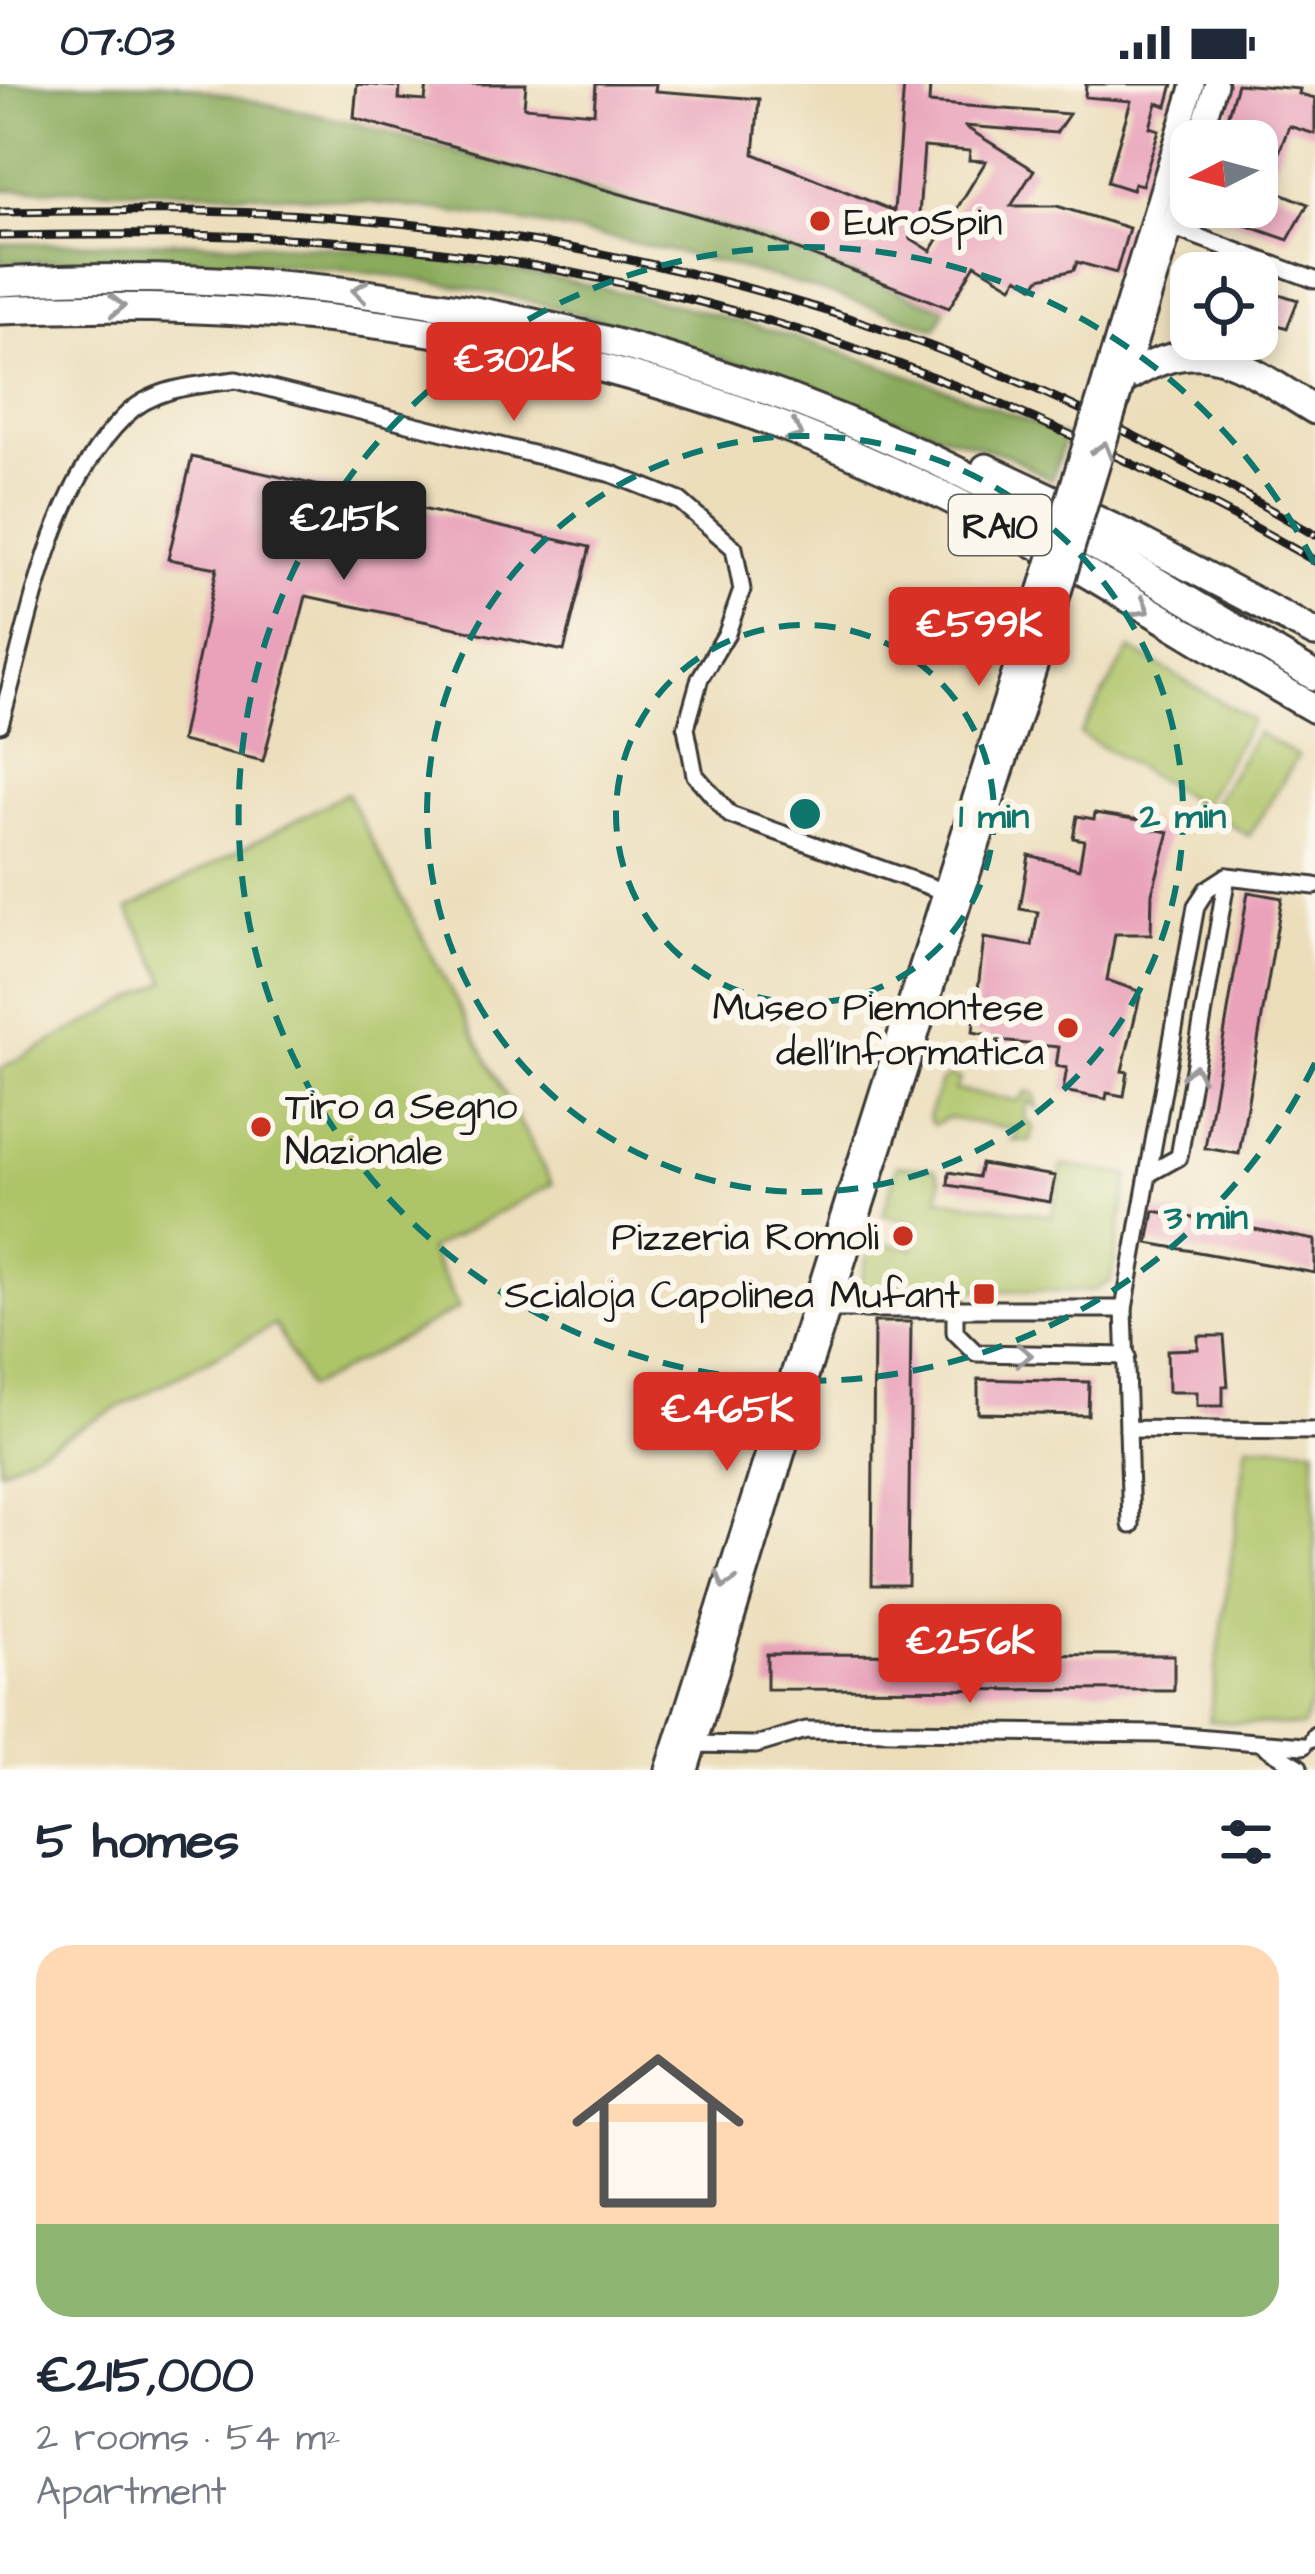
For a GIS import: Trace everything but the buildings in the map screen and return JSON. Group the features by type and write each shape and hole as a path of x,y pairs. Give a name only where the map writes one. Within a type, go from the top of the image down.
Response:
{"highway":[{"name":"RA10","path":"0,281 213,278 360,291 480,309 701,367 868,430 980,465 1130,536 1315,633"},
{"name":"RA10","path":"0,310 143,305 356,318 473,336 650,380 797,432 936,492 1308,706"},
{"path":"1117,382 1163,359 1208,352 1315,410"},
{"name":"RA10","path":"868,430 996,493 1315,676"}],"main road":[{"path":"1205,120 1216,84"},
{"path":"668,1770 685,1744 819,1309 1117,382 1162,224 1189,89"},
{"path":"1162,224 1170,207"},
{"path":"685,1744 688,1770"}],"street":[{"path":"1162,224 1315,280"},
{"path":"0,724 78,480 125,414 174,388 236,380 612,474 680,501 734,548 742,590 727,634 700,678 686,728 695,775 730,814 954,895"},
{"path":"1227,876 1315,886"},
{"path":"1131,1526 1124,1309 1196,906 1227,876"},
{"path":"1152,1172 1180,1157 1227,876"},
{"path":"819,1309 1124,1309"},
{"path":"955,1309 955,1331 976,1353 1126,1356"},
{"path":"1128,1430 1315,1431"},
{"path":"685,1744 756,1745 806,1730 1162,1734 1263,1745 1312,1740"},
{"path":"1263,1745 1299,1768 1312,1740"}],"green space":[{"path":"0,84 176,84 354,123 747,234 945,309 936,329 704,259 475,215 242,193 0,190"},
{"path":"188,242 370,251 549,277 637,296 725,317 897,371 1065,437 1052,480 1007,455 687,347 558,308 431,282 247,263 0,263 0,244"},
{"path":"1130,649 1252,720 1202,806 1080,734"},
{"path":"1257,732 1298,756 1249,836 1209,812"},
{"name":"Tiro a Segno Nazionale","path":"347,793 552,1184 429,1250 459,1308 308,1388 275,1325 0,1470 0,1069 166,981 128,909"},
{"path":"950,1076 960,1079 955,1090 1018,1101 1027,1091 1035,1094 1038,1108 1028,1101 1024,1118 1034,1128 1030,1141 1012,1141 1019,1130 947,1118 933,1125 928,1117 941,1081"},
{"path":"897,1165 935,1169 941,1180 939,1198 1052,1216 1062,1165 1129,1175 1111,1281 1092,1291 859,1289 871,1241 914,1249 919,1223 883,1215"},
{"path":"1247,1445 1315,1447 1315,1695 1302,1727 1209,1721"}],"railway":[{"path":"0,212 216,212 346,218 528,241 710,278 887,331 974,363 1123,430 1315,535"},
{"path":"0,236 216,236 346,242 476,257 603,279 727,309 849,346 1085,441 1315,561"}],"place":[{"name":"EuroSpin","path":"820,221"},
{"name":"Museo Piemontese dell’Informatica","path":"1068,1028"},
{"name":"Tiro a Segno Nazionale","path":"261,1127"},
{"name":"Pizzeria Romoli","path":"903,1236"},
{"name":"Scialoja Capolinea Mufant","path":"984,1294"}]}
